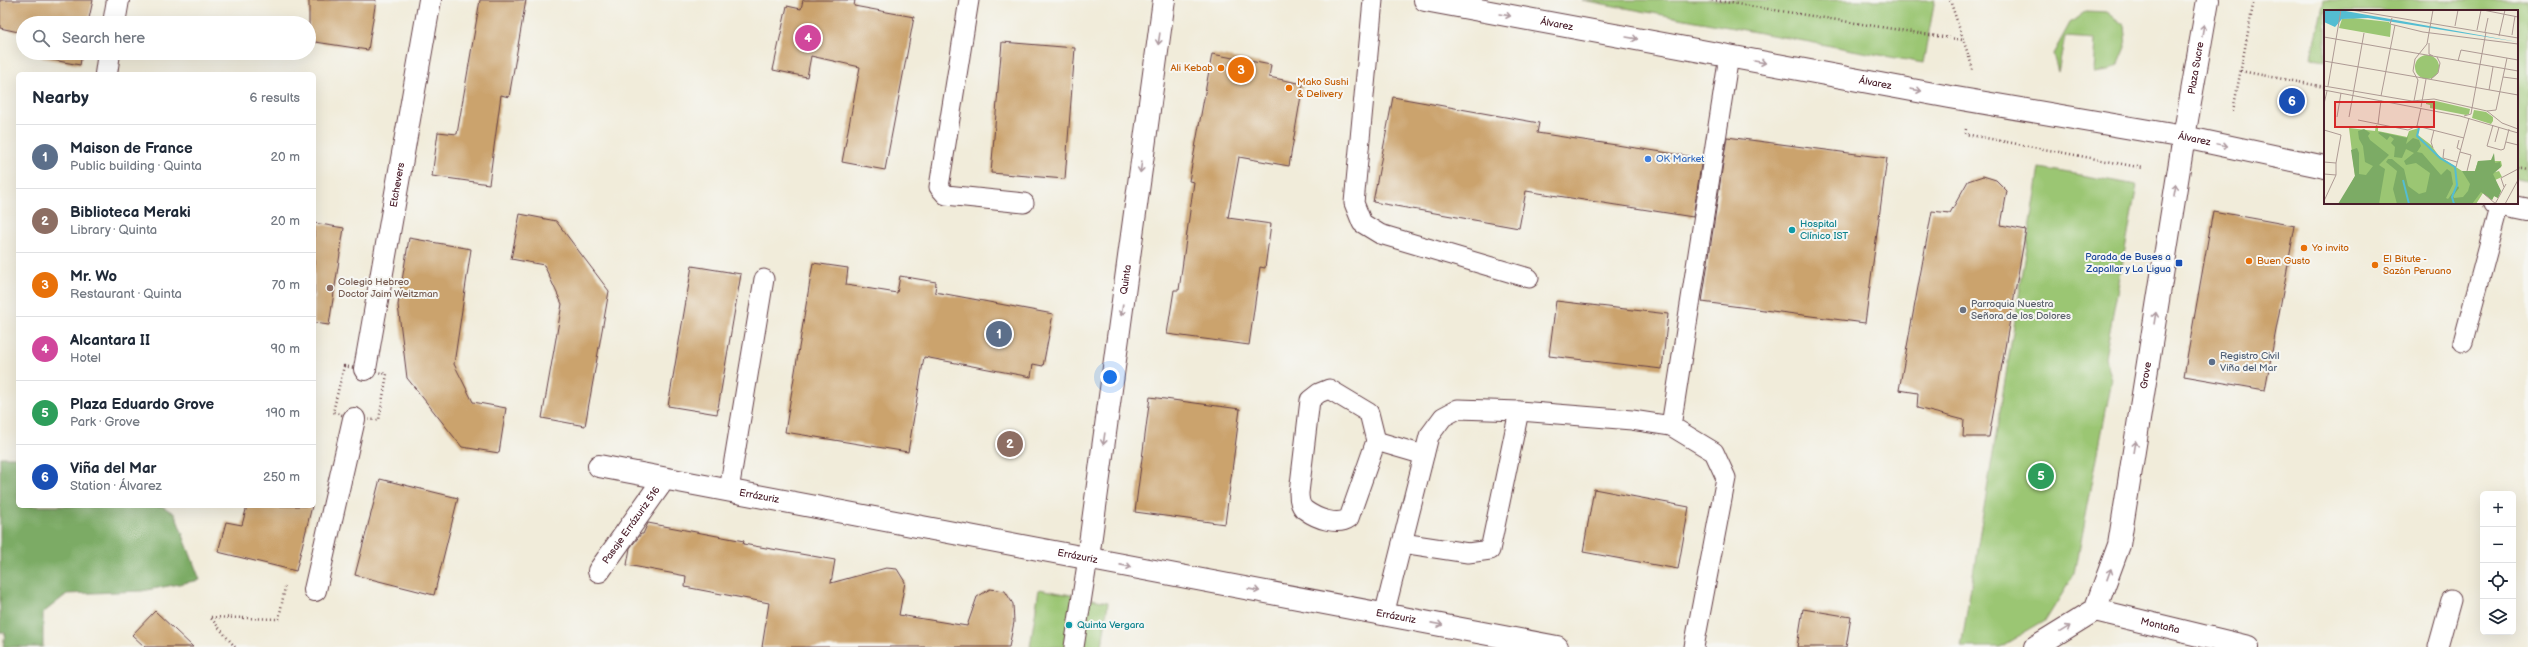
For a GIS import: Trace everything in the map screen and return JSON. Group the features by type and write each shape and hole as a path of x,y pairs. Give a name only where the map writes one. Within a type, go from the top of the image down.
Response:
{"street":[{"path":"115,16 118,0"},
{"name":"Etchevers","path":"365,369 430,0"},
{"name":"Quinta","path":"1088,558 1164,0"},
{"name":"Álvarez","path":"1425,0 2184,137 2324,167"},
{"name":"Plaza Sucre","path":"2184,137 2208,0"},
{"path":"106,72 108,60"},
{"name":"Grove","path":"2095,610 2119,545 2184,137"},
{"path":"2497,204 2528,210"},
{"path":"316,590 354,419"},
{"name":"Errázuriz","path":"599,466 1557,647"},
{"name":"Pasaje Errázuriz 516","path":"599,571 664,479"},
{"path":"2035,647 2095,610"},
{"name":"Montaña","path":"2095,610 2248,647"}],"lane":[{"path":"969,0 939,187 946,195 1024,203"},
{"path":"1373,0 1354,203 1362,223 1380,234 1529,278"},
{"path":"1671,426 1729,56"},
{"path":"2463,342 2497,204"},
{"path":"729,490 764,279"},
{"path":"1329,389 1369,413 1376,441 1349,518 1344,522 1336,523 1305,510 1300,502 1299,493 1310,400 1319,392 1329,389"},
{"path":"1384,615 1429,436 1442,417 1458,410 1520,411 1632,420 1671,426 1714,452 1726,478 1694,647"},
{"path":"1402,543 1468,553 1482,553 1490,550 1520,411"},
{"path":"1376,441 1424,455"},
{"path":"1074,647 1088,558"},
{"path":"2438,647 2451,600"}],"path":[{"path":"1712,0 1962,40"},
{"path":"2233,111 2254,0"},
{"path":"2241,71 2324,87"},
{"path":"2518,167 2528,169"},
{"path":"235,647 210,617 279,619 285,587 316,590"}],"green space":[{"path":"1582,0 1935,0 1923,63"},
{"path":"2324,0 2528,0 2528,181 2518,179 2518,10 2324,10 2324,60 2312,58"},
{"path":"2086,11 2107,12 2124,25 2126,47 2119,64 2108,71 2094,73 2096,39 2065,37 2058,72 2053,54 2070,23"},
{"path":"2040,168 2137,185 2105,357 2112,379 2075,573 2046,620 2000,647 1961,647"},
{"path":"0,457 16,457 16,508 165,508 175,514 200,580 142,591 67,594 43,613 43,647 3,647 5,633 0,632"},
{"name":"Quinta Vergara","path":"1039,589 1108,602 1102,647 1030,647"}],"building":[{"path":"0,0 93,0 90,16 16,16 16,31 0,28"},
{"path":"309,0 376,0 368,50 316,42 316,16 309,16"},
{"path":"480,0 526,0 509,97 501,95 489,184 432,176 438,132 457,134"},
{"path":"803,0 855,0 854,6 914,17 885,170 842,162 860,67 811,56 807,77 773,70 787,6 801,9"},
{"path":"1002,42 1075,48 1065,179 991,173"},
{"path":"1212,54 1271,65 1269,77 1303,84 1289,166 1239,157 1228,218 1271,224 1265,268 1260,267 1249,345 1167,334 1174,290 1179,290 1194,182 1189,181"},
{"path":"53,60 81,60 80,65"},
{"path":"1393,97 1539,123 1537,133 1702,158 1693,217 1526,191 1519,228 1373,202"},
{"name":"Hospital Clínico IST","path":"1727,137 1887,158 1865,323 1702,302"},
{"name":"Parroquia Nuestra Señora de los Dolores","path":"1983,176 1996,180 2007,191 2001,225 2026,230 1989,437 1963,437 1964,420 1917,408 1918,393 1899,390 1932,211 1950,213 1968,181"},
{"path":"2213,211 2295,226 2265,390 2184,376"},
{"path":"520,214 556,221 609,291 585,426 542,418 562,304 544,265 511,259"},
{"path":"316,223 344,228 329,325 316,323"},
{"path":"409,238 471,249 454,364 473,402 506,408 499,453 462,447 407,378 398,305"},
{"path":"813,263 848,268 846,285 897,293 900,276 936,282 935,292 1053,314 1043,366 1033,364 1031,377 924,357 908,452 785,432"},
{"path":"692,266 741,274 717,414 668,406"},
{"path":"1556,301 1668,314 1662,369 1549,356"},
{"path":"1150,397 1240,409 1225,524 1135,512"},
{"path":"380,479 458,498 434,595 355,575"},
{"path":"1594,489 1689,507 1678,569 1583,552"},
{"path":"246,508 312,508 296,571 218,552 226,522 242,525"},
{"path":"648,523 744,541 743,544 835,560 831,583 886,568 897,569 905,582 899,615 967,626 977,597 990,589 1005,591 1013,604 1014,622 1009,647 762,647 769,603 685,587 686,576 627,565 630,548 641,534 643,534"},
{"path":"1803,609 1851,617 1846,647 1797,647"},
{"path":"155,611 193,647 145,647 132,635"}],"place":[{"name":"Alcantara II","path":"808,38"},
{"name":"Ali Kebab","path":"1221,68"},
{"name":"Mr. Wo","path":"1241,70"},
{"name":"Mako Sushi & Delivery","path":"1289,88"},
{"name":"Viña del Mar","path":"2292,101"},
{"name":"OK Market","path":"1648,159"},
{"name":"Hospital Clínico IST","path":"1792,230"},
{"name":"Yo invito","path":"2304,248"},
{"name":"Buen Gusto","path":"2249,261"},
{"name":"Parada de Buses a Zapallar y La Ligua","path":"2179,263"},
{"name":"El Bitute - Sazón Peruano","path":"2375,265"},
{"name":"Colegio Hebreo Doctor Jaim Weitzman","path":"330,288"},
{"name":"Parroquia Nuestra Señora de los Dolores","path":"1963,310"},
{"name":"Maison de France","path":"999,334"},
{"name":"Registro Civil Viña del Mar","path":"2212,362"},
{"name":"Biblioteca Meraki","path":"1010,444"},
{"name":"Plaza Eduardo Grove","path":"2041,476"},
{"name":"Quinta Vergara","path":"1069,625"}]}
